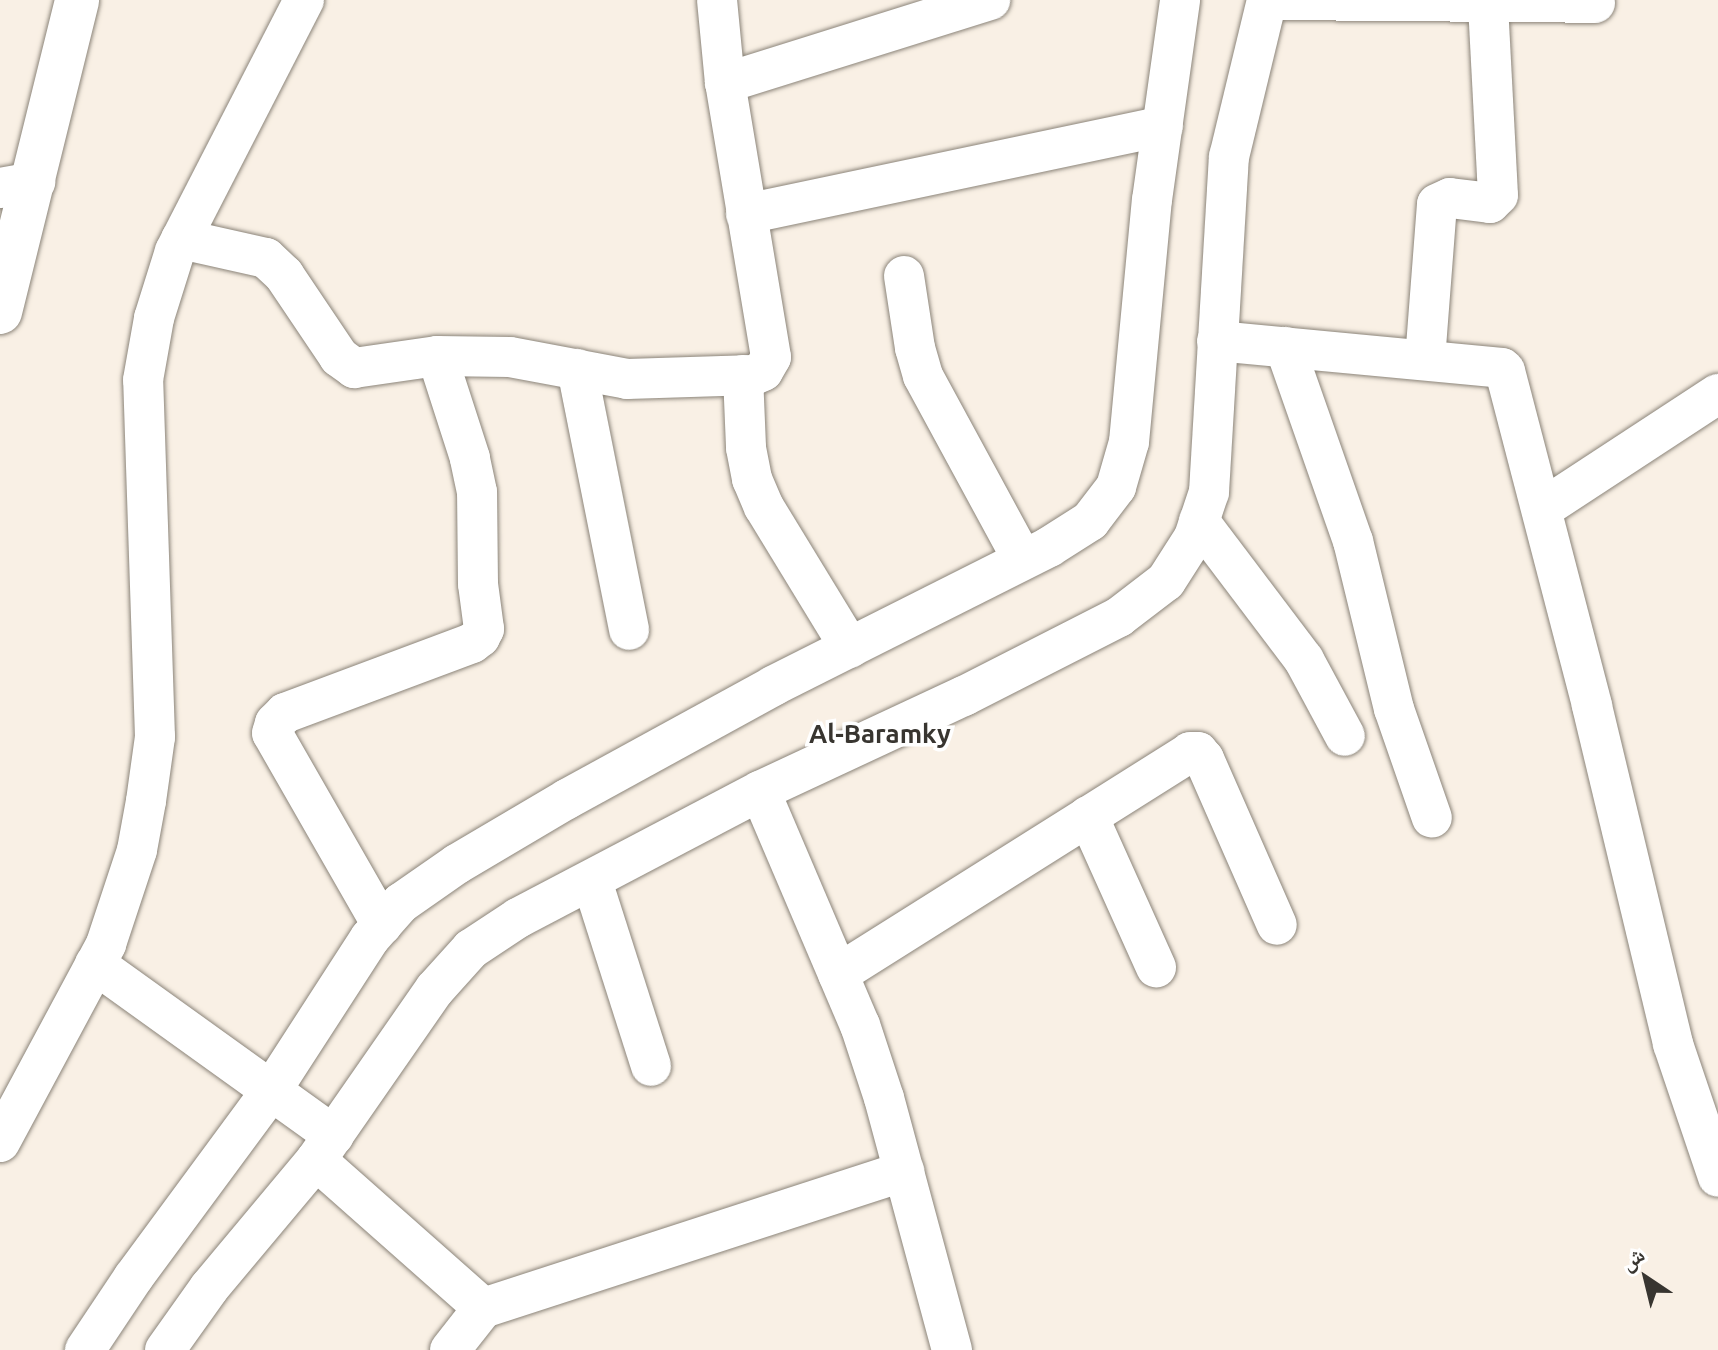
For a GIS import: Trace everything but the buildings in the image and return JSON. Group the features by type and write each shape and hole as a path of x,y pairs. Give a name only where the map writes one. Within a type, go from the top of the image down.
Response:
{"main road":[{"path":"0,312 17,185 77,0"}],"street":[{"path":"0,1142 106,944 137,850 155,737 143,380 154,318 181,239 304,0"},
{"path":"181,239 266,258 284,275 339,357 354,368 437,356 510,357 627,379 743,375 763,371 771,357 725,83 717,0"},
{"path":"725,83 990,0"},
{"path":"85,1350 133,1278 281,1098 370,938 401,903 457,864 580,791 1023,560 1090,521 1116,487 1129,442 1163,126 1180,0"},
{"path":"165,1350 209,1288 324,1142 435,989 471,949 518,918 760,791 964,696 1119,617 1166,581 1194,537 1209,492 1229,157 1267,0"},
{"path":"1277,0 1595,3"},
{"path":"1425,360 1437,204 1450,198 1490,203 1498,195 1488,2"},
{"path":"746,214 1163,126"},
{"path":"904,276 915,348 923,376 1023,560"},
{"path":"1217,341 1502,368 1513,391 1673,1044 1718,1177"},
{"path":"1285,347 1353,541 1394,709 1432,818"},
{"path":"382,925 272,733 275,723 285,713 472,643 484,629 478,584 477,492 470,458 437,356"},
{"path":"577,369 629,630"},
{"path":"743,375 746,448 752,479 764,507 850,648"},
{"path":"1542,509 1718,394"},
{"path":"1199,521 1304,660 1345,736"},
{"path":"838,974 1190,752 1198,752 1204,759 1277,925"},
{"path":"760,791 860,1025 904,1171 952,1350"},
{"path":"1088,816 1156,967"},
{"path":"592,881 651,1066"},
{"path":"95,964 281,1098 483,1308"},
{"path":"450,1350 483,1308 904,1171"}],"district":[{"name":"Al-Baramky","path":"880,734"}]}
